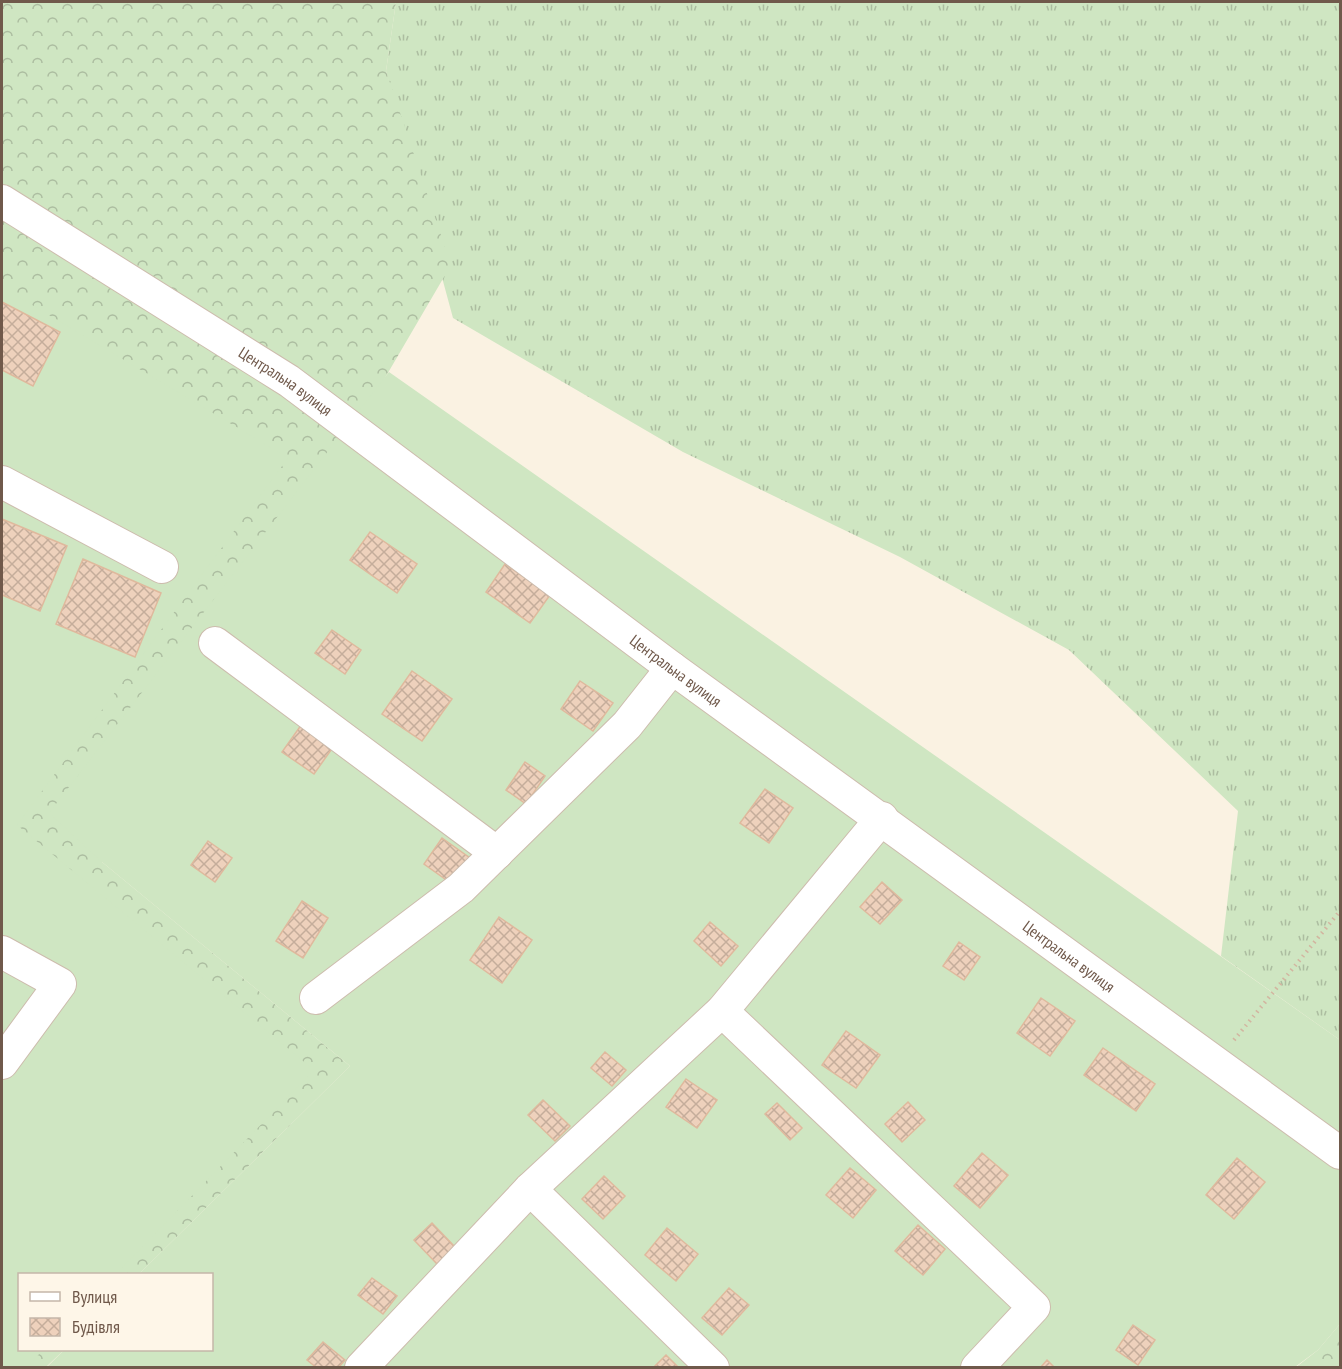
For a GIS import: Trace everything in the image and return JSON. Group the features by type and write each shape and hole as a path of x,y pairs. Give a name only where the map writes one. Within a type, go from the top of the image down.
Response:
{"street":[{"name":"Центральна вулиця","path":"2,201 289,381 672,668 882,818 1341,1153"},
{"path":"2,482 162,567"},
{"path":"215,643 497,853"},
{"path":"316,998 461,888 627,725 672,668"},
{"path":"361,1368 530,1189 722,1011 882,818"},
{"path":"2,952 60,984 2,1064"},
{"path":"722,1011 1034,1307 977,1368"},
{"path":"530,1189 713,1368"}],"path":[{"path":"1216,1062 1341,911"}],"green space":[{"path":"2,2 396,2 386,71 451,265 102,862 350,1066 140,1273 18,1273 18,1351 63,1351 46,1367 2,1368"},
{"path":"396,2 1340,2 1340,1040 1221,956 1238,811 1069,650 900,557 683,452 453,318 386,71"},
{"path":"2,287 288,458 17,825 314,1070 117,1273 18,1273 18,1351 42,1351 26,1368 2,1367"},
{"path":"389,372 1340,1040 1340,1324 1318,1350 1295,1367 46,1368 63,1351 213,1351 213,1273 140,1273 350,1066 102,862 49,813"},
{"path":"1340,1324 1340,1367 1295,1368 1318,1350"}],"building":[{"path":"2,302 60,332 33,386 2,370"},
{"path":"2,519 67,546 40,611 2,595"},
{"path":"370,532 417,564 397,593 350,560"},
{"path":"83,559 161,593 135,657 56,624"},
{"path":"505,564 550,595 530,623 486,592"},
{"path":"332,630 361,650 345,674 315,653"},
{"path":"412,671 452,699 422,741 382,714"},
{"path":"580,681 613,703 593,731 561,709"},
{"path":"304,721 336,743 314,774 282,752"},
{"path":"525,762 545,776 526,804 506,790"},
{"path":"765,789 793,808 769,843 740,823"},
{"path":"442,838 470,858 452,884 424,864"},
{"path":"208,841 232,858 215,882 191,865"},
{"path":"882,882 902,900 880,924 860,907"},
{"path":"302,901 328,918 303,958 276,941"},
{"path":"499,917 532,940 502,983 470,960"},
{"path":"710,922 738,946 721,966 694,941"},
{"path":"959,942 980,957 964,980 943,966"},
{"path":"1041,998 1075,1021 1050,1056 1017,1033"},
{"path":"846,1031 880,1055 856,1088 822,1065"},
{"path":"1103,1048 1155,1084 1136,1111 1084,1075"},
{"path":"605,1052 626,1070 612,1086 591,1068"},
{"path":"686,1079 717,1100 697,1128 666,1107"},
{"path":"543,1100 570,1126 555,1141 528,1115"},
{"path":"908,1102 925,1120 902,1142 885,1124"},
{"path":"777,1103 802,1128 790,1140 765,1114"},
{"path":"982,1153 1008,1175 980,1208 954,1186"},
{"path":"1237,1158 1265,1182 1234,1219 1206,1195"},
{"path":"850,1168 876,1190 853,1218 826,1195"},
{"path":"604,1176 625,1196 603,1219 582,1199"},
{"path":"432,1223 455,1247 437,1264 414,1240"},
{"path":"918,1225 945,1249 923,1275 895,1251"},
{"path":"667,1228 698,1254 676,1281 645,1255"},
{"path":"372,1278 397,1296 383,1314 358,1295"},
{"path":"729,1288 749,1305 722,1335 702,1318"},
{"path":"1133,1325 1155,1340 1138,1365 1116,1350"},
{"path":"323,1342 345,1360 338,1368 317,1368 307,1360"},
{"path":"666,1355 679,1368 653,1368"},
{"path":"1047,1360 1055,1368 1040,1368"}]}
